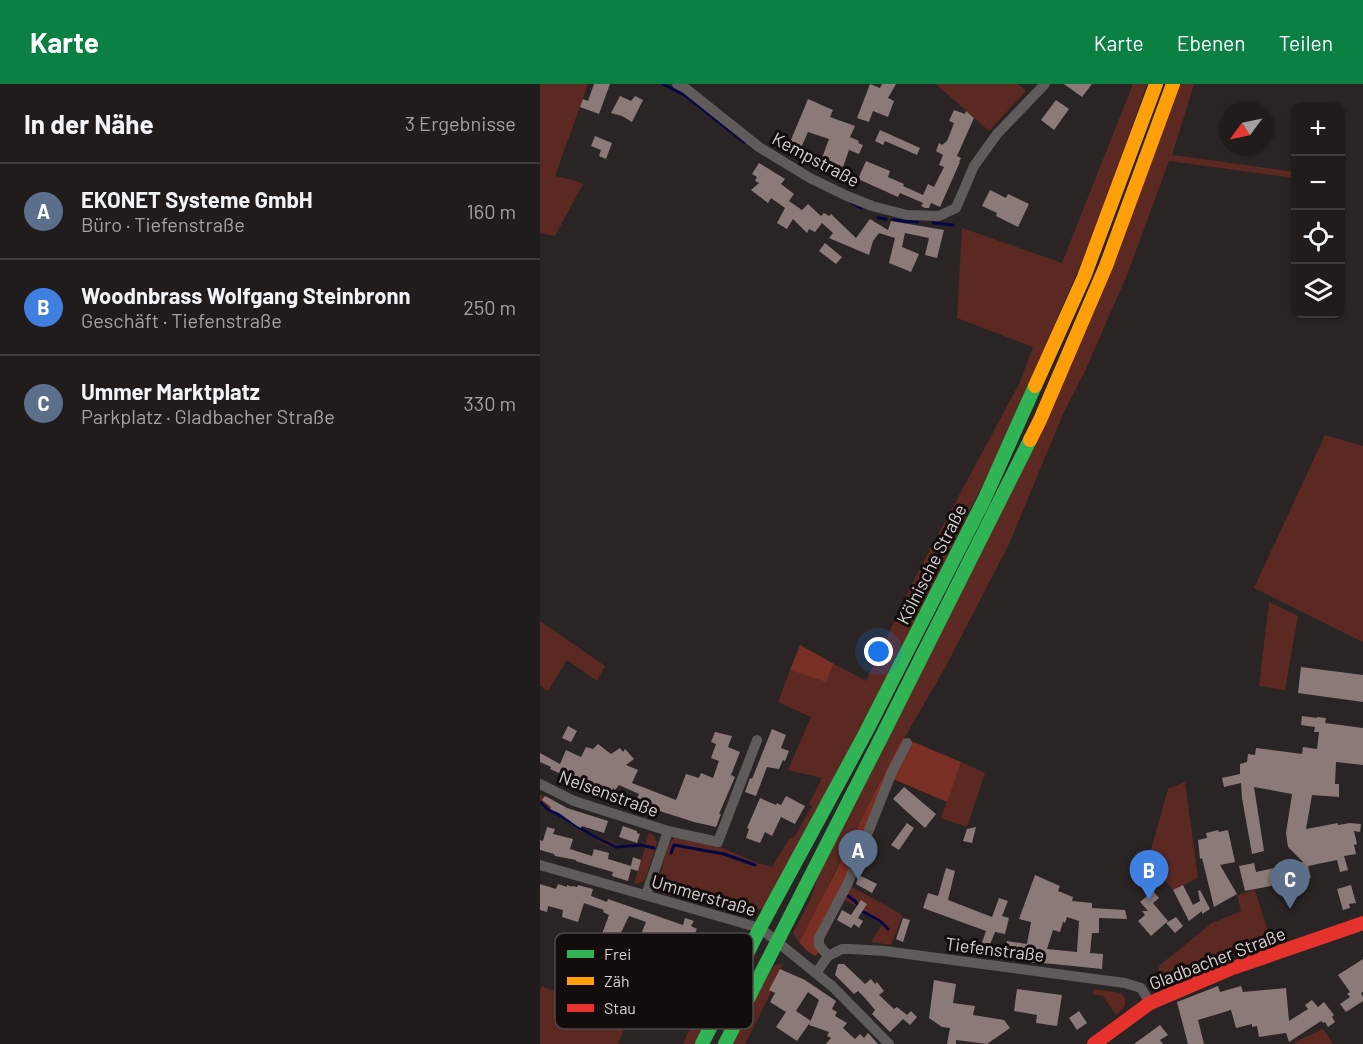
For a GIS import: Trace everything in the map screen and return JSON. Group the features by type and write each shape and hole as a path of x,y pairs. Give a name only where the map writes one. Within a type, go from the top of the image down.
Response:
{"main road":[{"name":"Kölnische Straße","path":"753,942 865,734 984,500 1084,277 1156,84"},
{"name":"Kölnische Straße","path":"753,989 1040,420 1106,266 1173,84"},
{"name":"Gladbacher Straße","path":"1094,1044 1150,1003 1230,969 1363,923"},
{"name":"Kölnische Straße","path":"702,1044 709,1029"},
{"name":"Kölnische Straße","path":"725,1044 733,1029"}],"street":[{"name":"Kempstraße","path":"677,84 759,147 810,178 872,206 907,215 939,216 956,208 974,166 997,134 1045,84"},
{"name":"Nelsenstraße","path":"540,784 574,801 668,831 718,842 757,740"},
{"path":"817,972 828,956 819,945 819,938 849,883 892,772 907,743"},
{"name":"Nelsenstraße","path":"646,895 668,831"},
{"name":"Ummerstraße","path":"540,865 760,928 834,987 889,1044"},
{"name":"Tiefenstraße","path":"828,956 842,949 885,951 1125,983 1141,988 1150,1003"}],"shaded area":[{"path":"540,84 588,84 555,176 583,184 555,236 540,233"},
{"path":"936,84 1018,84 1026,91 989,131"},
{"path":"1133,84 1147,84 1096,229 1004,441 833,784 764,908 743,912 663,894 657,886 669,842 675,838 716,845 772,867 789,839 795,836 812,806 809,804 822,778 788,770 811,717 778,702 790,670 826,682 834,664 866,681 919,570 1019,384 1033,347 957,318 962,228 1062,263"},
{"path":"1180,84 1194,84 1172,155 1291,171 1291,177 1169,161 1127,275 1085,371 1063,414 1009,544 946,666 883,775 799,942 793,933 810,900 818,877 1043,429"},
{"path":"1325,435 1363,446 1363,642 1254,588"},
{"path":"1269,602 1298,616 1285,690 1259,686"},
{"path":"540,621 605,666 597,681 567,660 548,691 540,686"},
{"path":"800,645 834,664 826,682 790,670"},
{"path":"903,738 906,739 819,952 815,956 799,942"},
{"path":"911,741 961,762 947,802 893,779"},
{"path":"961,762 985,773 967,827 941,818"},
{"path":"1185,782 1198,878 1173,890 1165,881 1152,878 1140,889 1168,789"},
{"path":"540,795 555,800 550,809 594,835 618,845 646,843 649,833 652,835 657,843 645,880 638,884 634,883 645,848 616,848 599,842 540,804"},
{"path":"850,886 903,915 891,945 871,942 882,925 858,907 844,900"},
{"path":"1255,890 1271,941 1170,978 1158,971 1160,965 1212,923 1241,911 1237,895"},
{"path":"783,964 753,1028 753,1004 774,965"},
{"path":"542,986 555,991 555,1029 624,1029 618,1044 540,1044 540,990"},
{"path":"1094,989 1121,993 1125,998 1125,1006 1116,1015 1103,996 1092,994"},
{"path":"690,1029 704,1029 697,1044 683,1044"},
{"path":"739,1029 752,1029 745,1044 731,1044"},
{"path":"1323,1029 1333,1044 1296,1044 1295,1042"}],"building":[{"path":"594,84 610,84 599,114 580,107 583,99 588,101"},
{"path":"870,84 880,88 882,84 896,84 888,98 894,101 888,117 873,111 869,122 857,118"},
{"path":"1064,84 1092,84 1082,97"},
{"path":"620,96 631,101 635,96 643,100 632,122 611,113"},
{"path":"808,99 833,110 830,117 855,126 850,137 863,145 859,154 849,150 843,167 822,158 829,139 808,132 800,150 826,165 823,173 786,152"},
{"path":"1056,100 1069,109 1054,130 1041,120"},
{"path":"954,110 965,114 966,111 974,118 957,156 961,158 960,162 940,207 931,203 929,208 925,208 921,206 923,203 900,193 898,197 858,179 866,161 890,171 888,177 923,195 928,184 934,187 944,167 939,165 943,155 936,151 939,143 942,145 947,141 954,123 949,121"},
{"path":"880,130 920,148 917,155 885,141 883,145 875,141"},
{"path":"595,136 612,143 606,159 599,156 601,150 591,146"},
{"path":"759,163 785,179 781,184 794,194 789,201 802,210 808,204 821,216 824,213 829,216 831,214 856,238 870,219 888,230 891,221 944,230 937,258 925,255 929,238 905,233 902,247 919,254 911,272 889,263 895,238 879,233 873,241 869,255 829,238 833,233 822,223 815,232 809,229 807,233 793,219 787,229 777,223 785,208 771,198 768,203 751,190 759,183 755,181 757,177 752,174"},
{"path":"990,190 1006,198 1008,194 1029,204 1018,227 982,206"},
{"path":"825,243 842,257 836,264 819,251"},
{"path":"1301,667 1363,675 1363,702 1298,693"},
{"path":"1302,716 1326,718 1325,723 1363,728 1363,765 1336,762 1335,784 1339,784 1339,797 1312,795 1306,829 1338,823 1338,825 1361,824 1360,832 1354,831 1357,844 1354,845 1356,854 1344,856 1348,870 1340,872 1337,860 1308,866 1311,878 1245,891 1239,866 1254,863 1256,872 1303,862 1288,847 1286,833 1292,794 1254,787 1264,851 1252,854 1241,783 1224,787 1222,778 1240,774 1240,764 1247,762 1248,754 1255,755 1256,748 1302,754 1303,747 1317,749 1319,732 1314,732 1315,727 1301,725"},
{"path":"568,726 577,731 571,742 562,738"},
{"path":"772,729 786,735 781,748 789,751 779,769 767,767 756,796 745,792"},
{"path":"715,732 732,736 728,747 740,752 731,775 735,777 719,814 721,814 716,827 641,805 643,800 637,798 639,794 619,785 606,795 540,762 540,753 560,764 566,750 581,757 586,747 593,749 598,744 611,754 620,748 623,752 625,749 634,759 626,765 638,770 632,783 676,800 686,774 699,778 701,773 713,778 719,761 711,758 716,744 711,742"},
{"path":"904,787 936,814 925,828 893,799"},
{"path":"545,796 567,808 608,821 604,833 577,826 550,809 551,807 542,800"},
{"path":"786,796 805,806 795,824 781,817 772,836 765,832 760,843 746,838 749,829 747,828 760,798 781,805"},
{"path":"907,823 914,828 899,850 891,845"},
{"path":"623,826 640,834 637,843 619,837"},
{"path":"547,827 555,829 553,834 573,839 570,849 592,856 594,849 609,853 608,859 631,866 633,857 641,860 638,871 631,869 628,881 612,876 613,872 540,850 540,840 543,841"},
{"path":"976,827 972,843 963,841 967,829"},
{"path":"1218,830 1219,832 1228,830 1235,862 1220,865 1237,894 1214,907 1202,858 1200,859 1198,840 1207,838 1206,833"},
{"path":"946,868 955,871 948,900 992,917 999,898 1008,901 1002,916 1009,918 1005,934 995,932 989,947 981,945 986,931 923,908 928,893 938,896"},
{"path":"859,875 877,884 872,893 856,884"},
{"path":"1035,875 1060,886 1058,891 1073,897 1072,901 1092,903 1092,908 1125,910 1127,919 1099,918 1099,933 1092,933 1090,953 1103,954 1102,969 1004,958 1007,941 1027,944 1031,922 1019,919","holes":["1067,917 1079,921 1077,952 1047,949 1053,930 1060,932"]},
{"path":"540,884 556,889 558,884 567,887 567,885 577,887 578,885 593,889 591,896 607,902 608,899 683,925 685,918 694,921 691,926 697,929 695,933 642,933 646,922 629,916 621,933 602,933 609,915 603,912 604,910 584,903 578,922 562,917 563,910 548,906 547,912 540,910"},
{"path":"1183,885 1193,905 1200,901 1198,891 1200,890 1210,909 1202,914 1202,911 1189,921 1173,890"},
{"path":"1351,885 1356,903 1349,904 1350,908 1343,910 1337,889"},
{"path":"1153,891 1159,898 1153,903 1168,921 1151,936 1138,921 1145,915 1142,911 1148,911 1140,902"},
{"path":"861,900 867,904 858,918 863,921 859,928 854,924 851,928 837,920 842,910 851,915"},
{"path":"1176,917 1183,926 1175,933 1166,923"},
{"path":"903,918 910,920 903,942 896,939"},
{"path":"1363,959 1363,992 1361,993 1363,1001 1346,1012 1340,1004 1350,997 1347,994 1350,992 1338,975"},
{"path":"838,964 844,964 865,984 871,979 875,984 877,982 884,991 879,995 894,1009 897,1007 907,1015 911,1011 917,1017 910,1025 903,1019 890,1032 872,1014 875,1010 865,998 858,991 854,994 835,975"},
{"path":"780,969 805,980 836,1001 832,1009 837,1012 835,1016 847,1023 843,1028 855,1039 860,1034 864,1038 868,1033 878,1044 826,1044 831,1038 827,1036 829,1032 809,1025 810,1022 797,1041 776,1027 786,1012 770,1002 775,993 769,990","holes":["808,992 819,1000 811,1021 796,1011"]},
{"path":"934,980 956,984 953,1003 975,1006 973,1015 1004,1020 1010,1028 987,1044 956,1040 956,1044 947,1044 950,1028 942,1027 929,1018"},
{"path":"1218,986 1220,992 1241,986 1243,992 1286,988 1289,1021 1308,1009 1305,1005 1312,1000 1318,1007 1324,1002 1334,1015 1332,1017 1335,1022 1328,1027 1325,1022 1321,1021 1289,1042 1286,1033 1259,1037 1257,1026 1252,1027 1252,1024 1236,1028 1231,1010 1198,1020 1204,1044 1188,1044 1177,1002"},
{"path":"1017,989 1062,995 1057,1026 1036,1023 1037,1015 1014,1011"},
{"path":"1079,1011 1087,1023 1077,1030 1069,1018"},
{"path":"1160,1025 1168,1035 1160,1040 1163,1044 1134,1044"}],"waterway":[{"path":"663,84 686,96 744,142"},
{"path":"852,203 861,208"},
{"path":"878,218 886,219"},
{"path":"892,220 918,222"},
{"path":"933,223 953,225"},
{"path":"540,802 549,810 616,847 641,845 654,848"},
{"path":"671,853 674,845 724,854 755,865"},
{"path":"848,896 862,911 880,921 888,929"}],"traffic: fast":[{"path":"753,942 865,734 984,500 1035,386"},
{"path":"753,989 1030,440"},
{"path":"702,1044 710,1029"},
{"path":"725,1044 733,1029"}],"traffic: slow":[{"path":"1035,386 1084,277 1156,84"},
{"path":"1030,440 1106,266 1173,84"}],"traffic: jam":[{"path":"1094,1044 1150,1003 1230,969 1363,923"}],"place":[{"name":"EKONET Systeme GmbH","path":"858,880"},
{"name":"Woodnbrass Wolfgang Steinbronn","path":"1149,900"},
{"name":"Ummer Marktplatz","path":"1290,909"}]}
